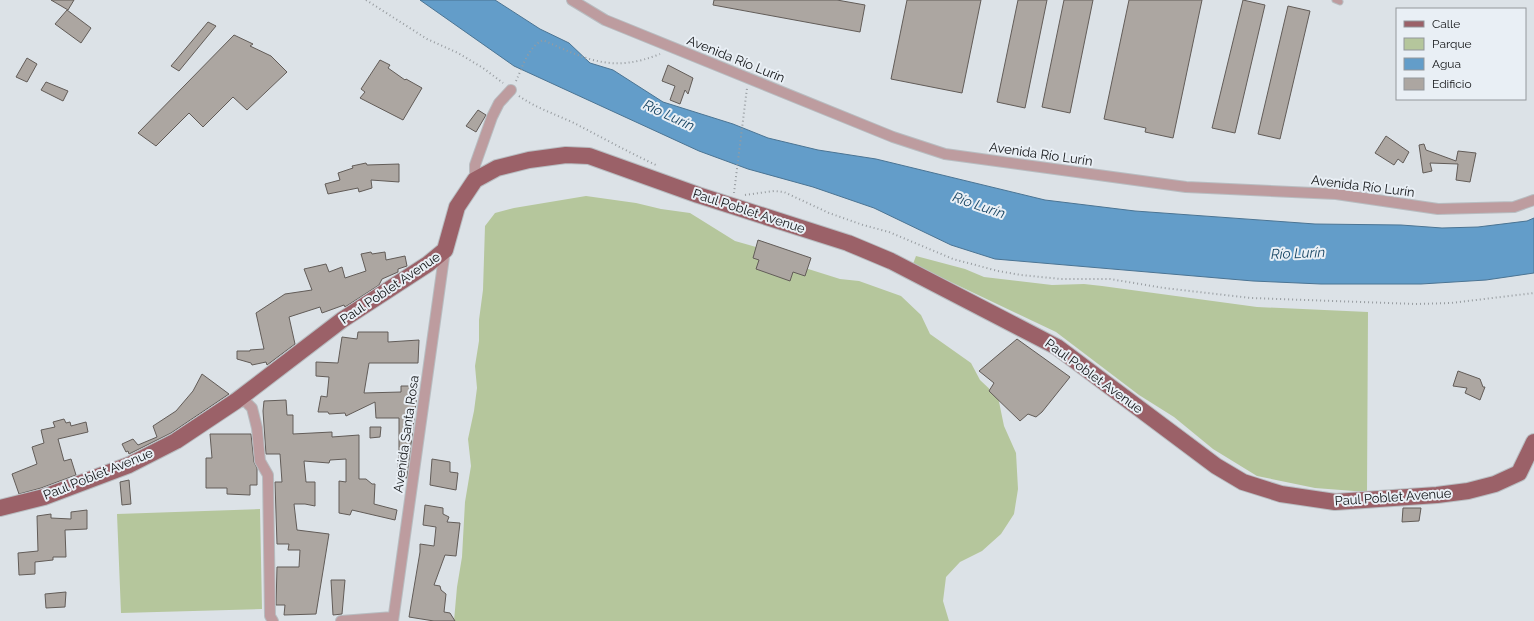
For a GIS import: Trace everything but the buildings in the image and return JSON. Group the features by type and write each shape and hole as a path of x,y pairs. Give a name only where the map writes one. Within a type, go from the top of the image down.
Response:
{"main road":[{"name":"Paul Poblet Avenue","path":"0,508 44,496 129,465 176,441 236,401 342,320 428,264 445,250 457,206 475,180 497,168 529,160 566,156 589,156 698,195 848,243 891,261 1057,347 1216,466 1244,482 1281,494 1335,502 1436,495 1468,491 1495,484 1519,473 1534,442"}],"street":[{"name":"Avenida Río Lurín","path":"572,0 605,20 893,137 945,154 1186,187 1336,194 1438,208 1514,207 1534,200"},
{"path":"475,180 475,165 492,117 499,103 511,90"},
{"name":"Avenida Santa Rosa","path":"393,619 445,250"},
{"path":"236,401 246,402 252,408 257,428 260,461 268,474 270,616 273,621"},
{"path":"341,621 393,619"}],"path":[{"path":"366,0 427,39 458,53 483,68 529,103 545,112 572,122 620,148 659,166"},
{"path":"511,90 529,52 543,40 578,56 605,63 625,64 644,60 674,48"},
{"path":"736,180 749,78"},
{"path":"728,194 746,195 774,191 784,192 829,213 889,232 953,259 998,271 1021,275 1061,279 1110,279 1164,288 1252,298 1384,303 1451,303 1534,293"}],"green space":[{"path":"586,196 690,213 735,241 774,252 786,262 840,279 859,281 901,296 921,315 930,334 971,363 980,380 998,397 1004,426 1016,453 1018,489 1014,514 1001,534 982,551 960,562 946,577 943,601 949,621 454,621 457,587 462,557 465,502 471,466 468,439 477,388 475,366 479,341 479,320 483,290 485,226 495,213 514,208"},
{"path":"916,256 965,269 984,277 1052,285 1084,284 1257,307 1368,312 1367,492 1315,488 1257,476 1213,449 1174,417 1139,395 1056,332 913,264"},
{"path":"260,509 262,609 121,613 117,514"}],"water":[{"name":"Río Lurín","path":"420,0 495,0 540,29 569,43 590,63 613,70 663,102 733,124 768,138 818,150 876,159 1045,200 1135,211 1315,224 1401,225 1442,228 1478,227 1527,221 1534,218 1534,273 1486,280 1421,284 1321,284 1253,281 995,259 951,245 874,208 813,187 748,169 699,151 514,66"}]}
